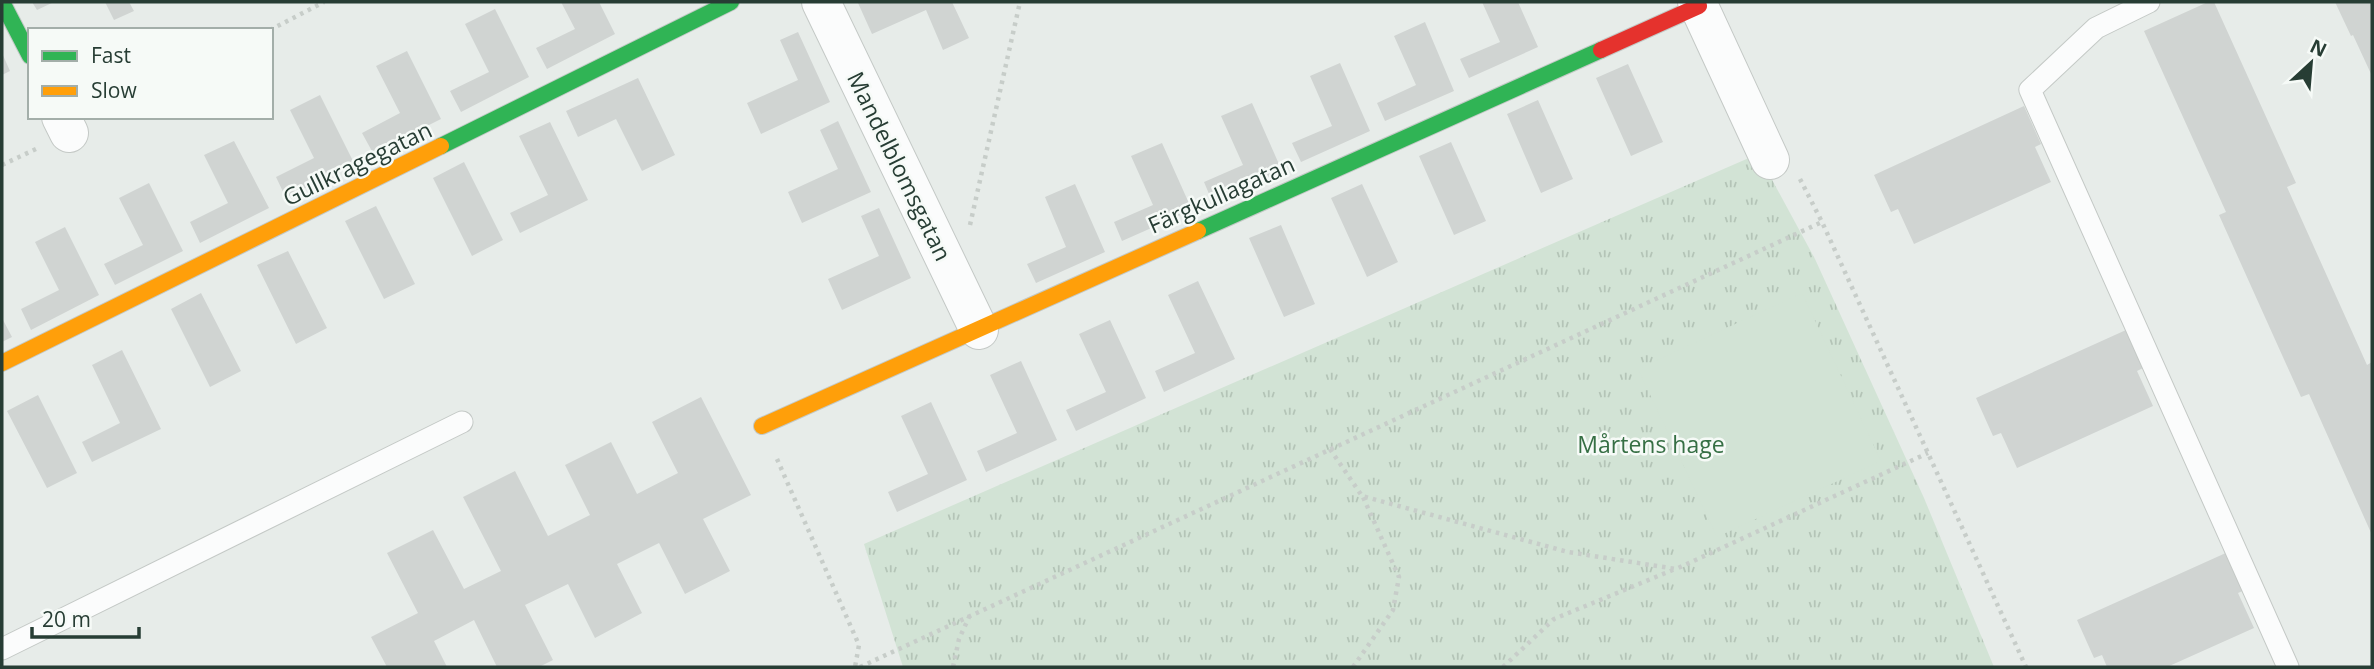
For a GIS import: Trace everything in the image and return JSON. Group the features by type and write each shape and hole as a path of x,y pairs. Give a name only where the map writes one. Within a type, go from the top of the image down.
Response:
{"street":[{"path":"2,2 28,52"},
{"name":"Gullkragegatan","path":"2,363 731,2"},
{"name":"Mandelblomsgatan","path":"821,2 979,330"},
{"path":"1698,4 1770,160"},
{"name":"Färgkullagatan","path":"762,426 1144,253 1438,124 1698,4"}],"lane":[{"path":"2149,2 2096,28 2030,90 2288,667"},
{"path":"2,649 462,422"}],"path":[{"path":"273,28 324,2"},
{"path":"969,230 1020,2"},
{"path":"857,667 1822,222 2026,667"},
{"path":"762,426 859,645 857,667"},
{"path":"1330,449 1363,496 1399,577 1393,610 1353,667"},
{"path":"1503,667 1554,619 1676,569 1928,453"},
{"path":"1363,496 1568,552 1676,569"},
{"path":"953,667 959,639 970,614"}],"green space":[{"name":"Mårtens hage","path":"1758,154 1815,259 1924,498 1994,667 903,667 864,544"},
{"path":"1802,293 1881,461 1717,537 1638,369"}],"building":[{"path":"32,2 54,2 37,10"},
{"path":"105,2 129,2 134,11 114,20"},
{"path":"561,2 599,2 615,34 547,69 536,48 575,29"},
{"path":"952,2 969,38 943,50 926,10 872,34 858,3"},
{"path":"1482,2 1518,2 1538,47 1469,78 1460,59 1500,42"},
{"path":"2208,2 2214,2 2296,183 2287,187 2367,365 2372,362 2372,535 2309,394 2301,397 2219,215 2226,212 2144,31"},
{"path":"2335,2 2372,2 2372,76 2353,35 2351,36"},
{"path":"495,9 529,77 461,112 450,91 489,72 465,24"},
{"path":"1425,22 1454,91 1385,121 1377,103 1416,85 1394,36"},
{"path":"798,32 830,102 761,134 747,103 798,80 780,40"},
{"path":"407,51 441,119 373,153 362,133 400,113 376,66"},
{"path":"2,53 10,71 2,75"},
{"path":"1340,63 1370,131 1301,162 1292,143 1332,126 1310,76"},
{"path":"1628,64 1663,142 1631,156 1596,78"},
{"path":"638,78 675,155 642,171 616,119 578,137 566,111"},
{"path":"320,95 354,163 286,198 276,177 314,158 290,110"},
{"path":"1538,100 1573,179 1541,193 1507,114"},
{"path":"1252,103 1282,171 1212,201 1204,182 1243,165 1221,116"},
{"path":"2024,106 2041,144 2035,147 2051,182 1914,244 1898,209 1891,212 1874,175"},
{"path":"838,121 871,192 802,223 788,192 838,169 820,130"},
{"path":"550,122 588,200 520,233 510,213 548,195 519,136"},
{"path":"234,141 269,208 200,243 190,222 228,203 204,155"},
{"path":"1451,142 1486,221 1454,235 1419,156"},
{"path":"1162,143 1192,210 1122,241 1114,222 1153,205 1131,156"},
{"path":"464,162 503,240 472,256 433,178"},
{"path":"149,183 183,251 115,285 104,264 143,245 119,198"},
{"path":"1075,184 1105,252 1036,283 1027,264 1066,247 1045,197"},
{"path":"1362,184 1398,262 1367,277 1331,198"},
{"path":"376,206 415,284 384,299 345,221"},
{"path":"879,208 911,278 842,310 828,279 879,256 861,216"},
{"path":"1281,225 1315,304 1284,317 1249,238"},
{"path":"65,227 99,295 31,330 21,309 59,290 35,242"},
{"path":"288,251 327,328 296,344 257,265"},
{"path":"1198,281 1235,359 1164,392 1155,371 1195,353 1168,295"},
{"path":"201,293 241,371 210,387 171,309"},
{"path":"2,318 12,337 2,342"},
{"path":"1110,320 1146,398 1076,431 1066,410 1106,392 1079,334"},
{"path":"2126,330 2143,368 2137,371 2153,406 2017,468 2001,433 1993,436 1976,398"},
{"path":"122,350 161,429 92,462 82,442 120,423 92,365"},
{"path":"1021,361 1057,440 986,472 977,451 1017,433 990,375"},
{"path":"38,395 77,473 47,488 7,411"},
{"path":"701,397 751,495 703,519 730,571 685,594 659,543 617,564 642,613 595,638 568,584 525,605 553,660 539,667 497,667 474,620 434,641 447,667 387,667 371,637 418,613 387,553 433,530 464,589 501,571 463,497 515,471 548,536 590,515 565,465 611,442 637,494 678,473 652,422"},
{"path":"931,402 967,480 897,512 888,492 928,474 901,416"},
{"path":"2228,552 2245,590 2238,593 2254,628 2167,667 2107,667 2102,655 2094,658 2077,620"}],"traffic: fast":[{"path":"2,2 28,52"},
{"path":"441,146 731,2"},
{"path":"1198,231 1601,50"}],"traffic: slow":[{"path":"2,363 441,146"},
{"path":"762,426 1198,231"}],"traffic: jam":[{"path":"1601,50 1699,6"}]}
